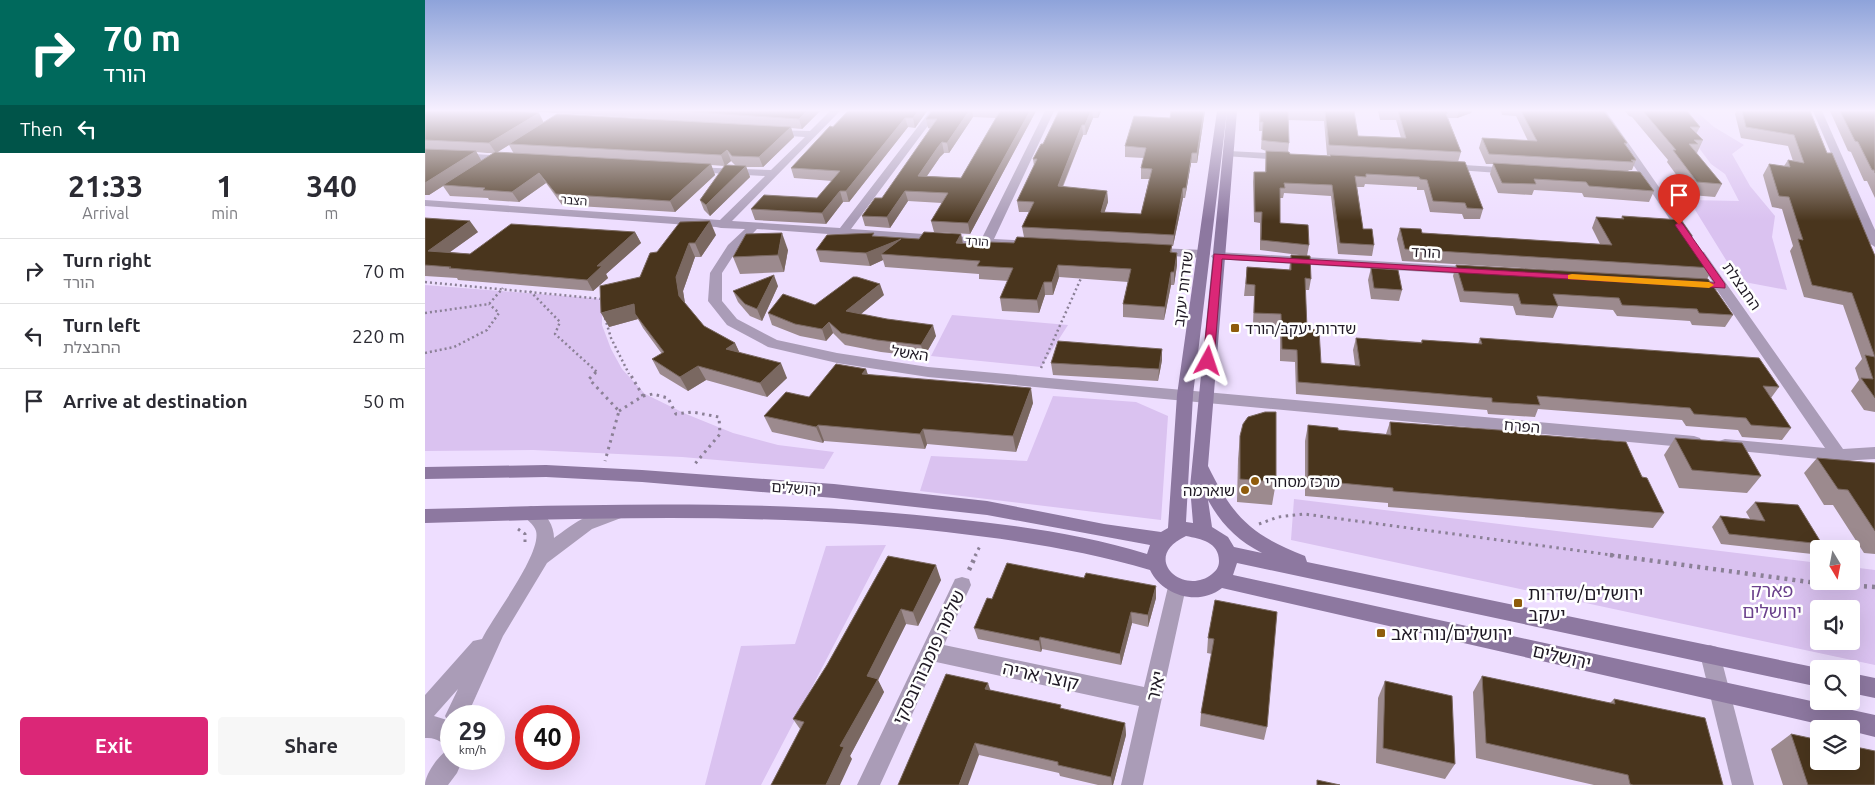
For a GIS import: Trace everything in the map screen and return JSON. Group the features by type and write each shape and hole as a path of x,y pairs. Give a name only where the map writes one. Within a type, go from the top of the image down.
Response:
{"street":[{"path":"721,225 799,148"},
{"path":"843,232 908,148"},
{"path":"986,242 1032,148"},
{"name":"שדרות יעקב","path":"1203,530 1198,487 1205,396 1211,255 1219,148"},
{"name":"שדרות יעקב","path":"1170,536 1185,395 1229,148"},
{"name":"החבצלת","path":"1623,148 1642,178 1722,286 1839,455"},
{"path":"1831,148 1875,243"},
{"path":"482,168 513,149"},
{"path":"425,154 517,160"},
{"path":"1229,154 1299,158"},
{"path":"1438,166 1528,171"},
{"path":"685,168 773,173"},
{"path":"426,204 443,193"},
{"name":"הצבר","path":"426,204 721,225"},
{"name":"הורד","path":"721,225 1045,245"},
{"name":"האשל","path":"753,227 732,248 716,273 715,301 732,322 773,344 806,352 928,372 1034,383 1205,396"},
{"name":"הורד","path":"1144,251 1485,272"},
{"path":"1682,284 1722,286"},
{"name":"הפרח","path":"1205,396 1839,455 1875,453"},
{"path":"1200,466 1219,503 1234,524 1273,552 1341,578"},
{"name":"ירושלים","path":"425,472 516,470 683,479 834,491 948,503 1170,536"},
{"path":"541,558 586,524 621,512"},
{"name":"ירושלים","path":"425,516 621,512 844,514 987,529 1112,550 1156,564"},
{"path":"461,705 496,630 541,558 546,540 545,529 541,521 531,513"},
{"path":"1186,529 1203,530 1222,542 1229,554 1228,568 1221,580 1205,588 1187,589 1177,586 1163,577 1156,564 1156,555 1170,536 1186,529"},
{"name":"ירושלים","path":"1229,554 1810,675"},
{"name":"ירושלים","path":"1221,580 1875,726"},
{"name":"שלמה פומבורובסקי","path":"868,785 962,585"},
{"name":"יאיר","path":"1132,785 1177,586"},
{"path":"425,711 496,630"},
{"name":"קוצר אריה","path":"931,652 1152,699"},
{"path":"1710,654 1743,785"},
{"path":"1860,685 1875,688"},
{"path":"425,727 440,728"},
{"path":"435,785 446,770"}],"path":[{"path":"1034,383 1083,275"},
{"path":"425,282 603,298 604,308"},
{"path":"425,313 489,304 503,288"},
{"path":"530,291 560,322 555,334 597,372 589,379 619,411"},
{"path":"425,353 438,352 455,347 487,330 499,313 489,304"},
{"path":"605,318 607,328 615,345 643,396"},
{"path":"602,474 619,411 643,396 653,394 668,398 677,414 692,412 719,418 720,434 683,479"},
{"path":"1243,530 1278,517 1304,514 1824,584 1875,586"},
{"path":"509,529 518,529 525,534 525,546"},
{"name":"שלמה פומבורובסקי","path":"962,585 987,529"}],"green space":[{"path":"1699,148 1740,148 1732,154 1750,186 1775,216 1772,237 1787,290 1739,281 1689,200 1739,201 1725,174 1711,164"},
{"path":"425,285 602,299 602,325 611,349 622,369 645,394 686,414 733,433 778,445 834,452 824,469 682,457 533,450 425,451"},
{"path":"952,315 1068,325 1041,367 931,356"},
{"path":"1053,396 1136,402 1168,416 1161,520 920,491 931,456 1027,461"},
{"name":"פארק ירושלים","path":"1294,499 1810,562 1810,590 1860,590 1860,568 1875,570 1875,665 1860,662 1860,660 1852,660 1291,540"},
{"path":"886,545 761,785 705,785 741,646 795,644 826,546"}],"building":[{"path":"579,148 769,148 759,157 732,156 727,150 721,155"},
{"path":"810,148 881,148 846,191 840,191 822,213 751,209 764,195 817,198 840,171 791,168"},
{"path":"917,148 938,148 918,176 961,178 979,148 1010,148 968,223 931,221 948,193 905,191 887,217 862,216 875,198 882,198"},
{"path":"1039,148 1073,148 1058,186 1107,191 1101,212 1141,214 1152,169 1141,168 1146,148 1142,148 1198,148 1197,153 1192,153 1186,188 1183,188 1174,235 1022,227 1034,202 1017,201 1037,159 1033,159"},
{"path":"1379,148 1459,148 1461,152"},
{"path":"1486,148 1627,148 1636,160 1631,160 1633,162 1489,154"},
{"path":"1674,148 1692,148 1722,184 1697,182 1673,150 1676,150"},
{"path":"1799,148 1825,148 1827,153 1832,153 1875,256 1875,357 1852,293 1812,285 1798,239 1803,240 1789,197 1779,196 1769,164 1790,167 1788,160 1804,163"},
{"path":"1861,148 1875,148 1875,173"},
{"path":"425,149 476,151 425,183"},
{"path":"1266,151 1289,152 1290,154 1465,162 1483,209 1467,208 1465,203 1433,201 1427,180 1420,179 1419,177 1366,174 1366,177 1355,176 1363,229 1372,229 1374,245 1340,243 1332,185 1284,183 1285,188 1280,188 1280,223 1308,225 1309,245 1261,240 1262,212 1255,212 1254,172 1266,172"},
{"path":"495,152 711,164 670,201 556,194 539,173 512,192 443,185"},
{"path":"1493,163 1640,172 1654,191 1589,186 1586,182 1534,179 1536,184 1502,183"},
{"path":"725,165 746,166 706,205 700,200"},
{"path":"1622,216 1681,220 1692,236 1689,236 1713,268 1405,249 1400,228 1421,229 1422,233 1612,245 1596,217 1624,219"},
{"path":"425,218 470,221 428,251 470,254 511,224 635,232 597,266 602,266 587,280 425,265"},
{"path":"710,221 695,243 689,243 676,277 679,296 704,326 735,343 726,349 781,363 760,383 698,366 680,377 652,359 664,352 635,314 634,304 601,313 600,286 640,277 650,253 657,252 680,222"},
{"path":"924,232 961,234 956,243 988,245 989,242 1014,243 1017,237 1172,245 1170,252 1177,253 1174,272 1171,272 1165,307 1123,304 1131,269 1058,265 1052,282 1044,282 1037,300 1000,298 1013,268 977,266 980,261 881,254 901,239 866,253 816,250 827,235 874,233 872,236 919,239"},
{"path":"782,233 778,255 733,257 746,234"},
{"path":"1291,255 1310,256 1311,279 1305,278 1307,329 1319,330 1321,363 1360,366 1356,338 1422,343 1422,340 1482,344 1480,338 1759,358 1779,387 1763,386 1791,428 1751,425 1746,418 1694,414 1690,408 1537,396 1540,405 1492,402 1492,398 1298,382 1297,350 1282,349 1281,314 1254,313 1255,285 1246,284 1247,267 1291,270"},
{"path":"1456,265 1708,279 1733,315 1699,313 1697,309 1622,305 1619,298 1553,294 1558,306 1521,304 1518,294 1464,291"},
{"path":"1371,268 1398,270 1402,290 1374,288"},
{"path":"774,275 757,309 745,304 733,291"},
{"path":"853,277 880,284 846,311 933,325 921,345 877,340 841,333 829,322 822,329 795,324 768,313 783,294 815,305"},
{"path":"1058,341 1162,349 1159,369 1051,363"},
{"path":"1865,355 1875,357 1875,398 1861,378 1873,379"},
{"path":"836,364 866,369 862,374 1031,388 1013,436 923,429 920,434 818,425 816,427 764,416 786,392 809,397"},
{"path":"1265,412 1276,412 1276,482 1240,479 1240,436 1243,424 1248,417"},
{"path":"1390,422 1539,433 1539,435 1626,442 1642,477 1647,478 1664,513 1393,491 1393,488 1308,480 1308,425 1391,435"},
{"path":"1675,438 1742,443 1761,476 1692,470"},
{"path":"1817,458 1875,463 1875,531 1848,490 1838,489"},
{"path":"1755,502 1798,505 1820,540 1810,540 1810,543 1729,534 1720,516 1765,521"},
{"path":"888,556 936,565 913,612 901,609 867,676 878,679 840,746 844,747 826,785 771,785 804,722 793,719 827,665"},
{"path":"1007,563 1084,578 1086,573 1156,586 1148,615 1131,612 1120,654 1040,637 1039,641 974,628 987,598 992,599"},
{"path":"1215,600 1277,612 1267,727 1201,713 1214,639 1208,638"},
{"path":"946,674 988,683 985,689 1061,705 1060,708 1125,723 1111,777 1058,765 1058,762 975,743 959,785 898,785"},
{"path":"1482,676 1615,704 1614,699 1705,718 1723,785 1633,785 1630,784 1628,775 1486,743"},
{"path":"1385,681 1452,696 1455,764 1383,748"},
{"path":"1791,734 1810,738 1810,770 1860,770 1860,748 1875,751 1875,785 1808,785"},
{"path":"1317,780 1340,785 1317,785"}],"slow traffic":[{"path":"1572,277 1709,285"}],"place":[{"name":"שדרות יעקב/הורד","path":"1235,328"},
{"name":"מרכז מסחרי","path":"1255,481"},
{"name":"שוארמה","path":"1245,490"},
{"name":"ירושלים/שדרות יעקב","path":"1518,603"},
{"name":"ירושלים/נוה זאב","path":"1381,633"}],"route":[{"path":"1208,361 1217,256 1722,286 1679,225"}]}
